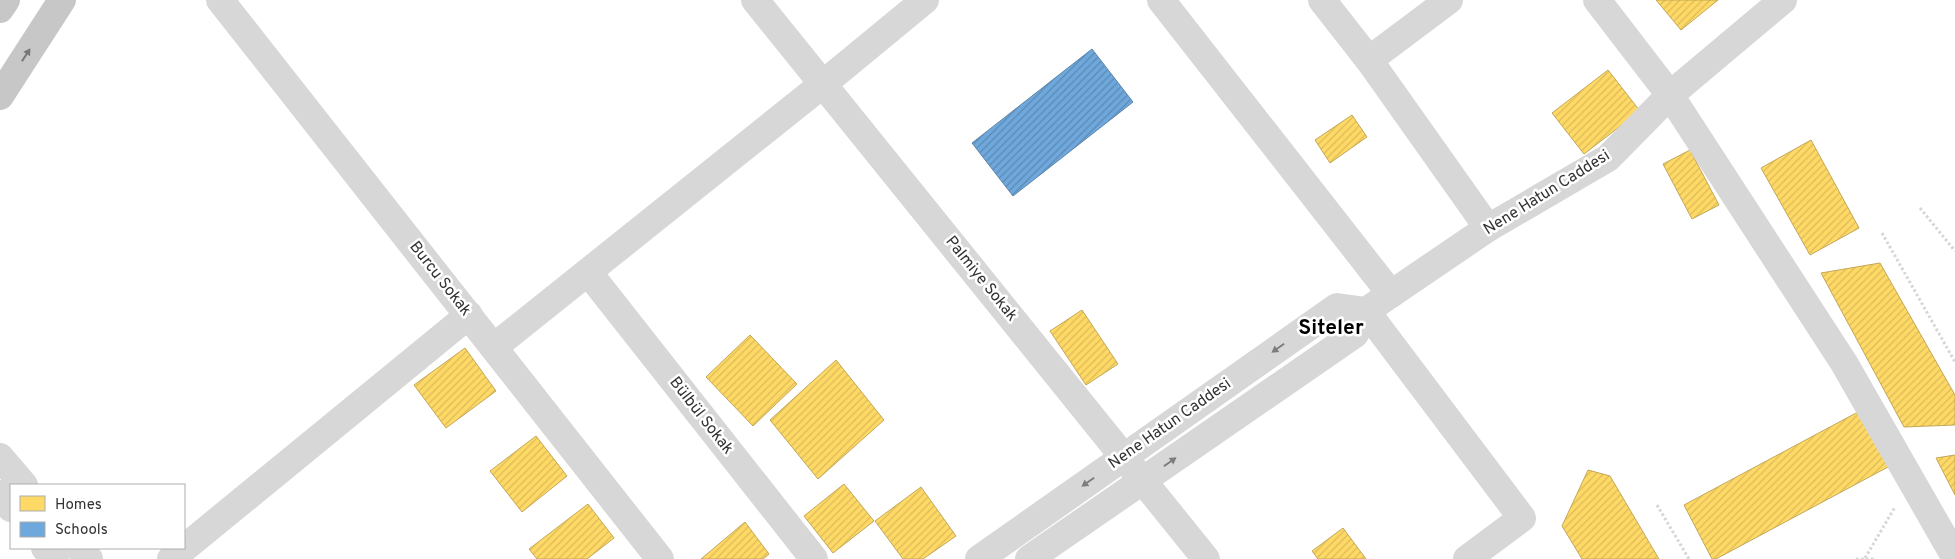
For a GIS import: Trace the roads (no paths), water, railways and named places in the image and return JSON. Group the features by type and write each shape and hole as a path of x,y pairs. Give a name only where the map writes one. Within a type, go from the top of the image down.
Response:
{"highway":[{"path":"0,9 6,0"},
{"path":"0,96 62,0"}],"street":[{"name":"Burcu Sokak","path":"220,0 660,559"},
{"name":"Palmiye Sokak","path":"755,0 1206,559"},
{"path":"494,347 925,0"},
{"path":"1161,0 1391,294"},
{"path":"1322,0 1369,60 1488,228"},
{"path":"1369,60 1449,0"},
{"path":"1597,0 1670,95 1844,363 1955,557"},
{"name":"Nene Hatun Caddesi","path":"1029,559 1355,334 1366,312 1391,294 1488,228 1608,158 1670,95 1783,0"},
{"name":"Bülbül Sokak","path":"588,272 814,559"},
{"name":"Nene Hatun Caddesi","path":"979,559 1337,307 1366,312"},
{"path":"1366,312 1522,518 1467,559"},
{"path":"185,548 469,316"},
{"path":"0,457 23,484"},
{"path":"0,494 10,507"},
{"path":"46,549 55,559"},
{"path":"80,549 89,559"},
{"path":"171,559 183,549"}],"district":[{"name":"Siteler","path":"1331,328"}]}
